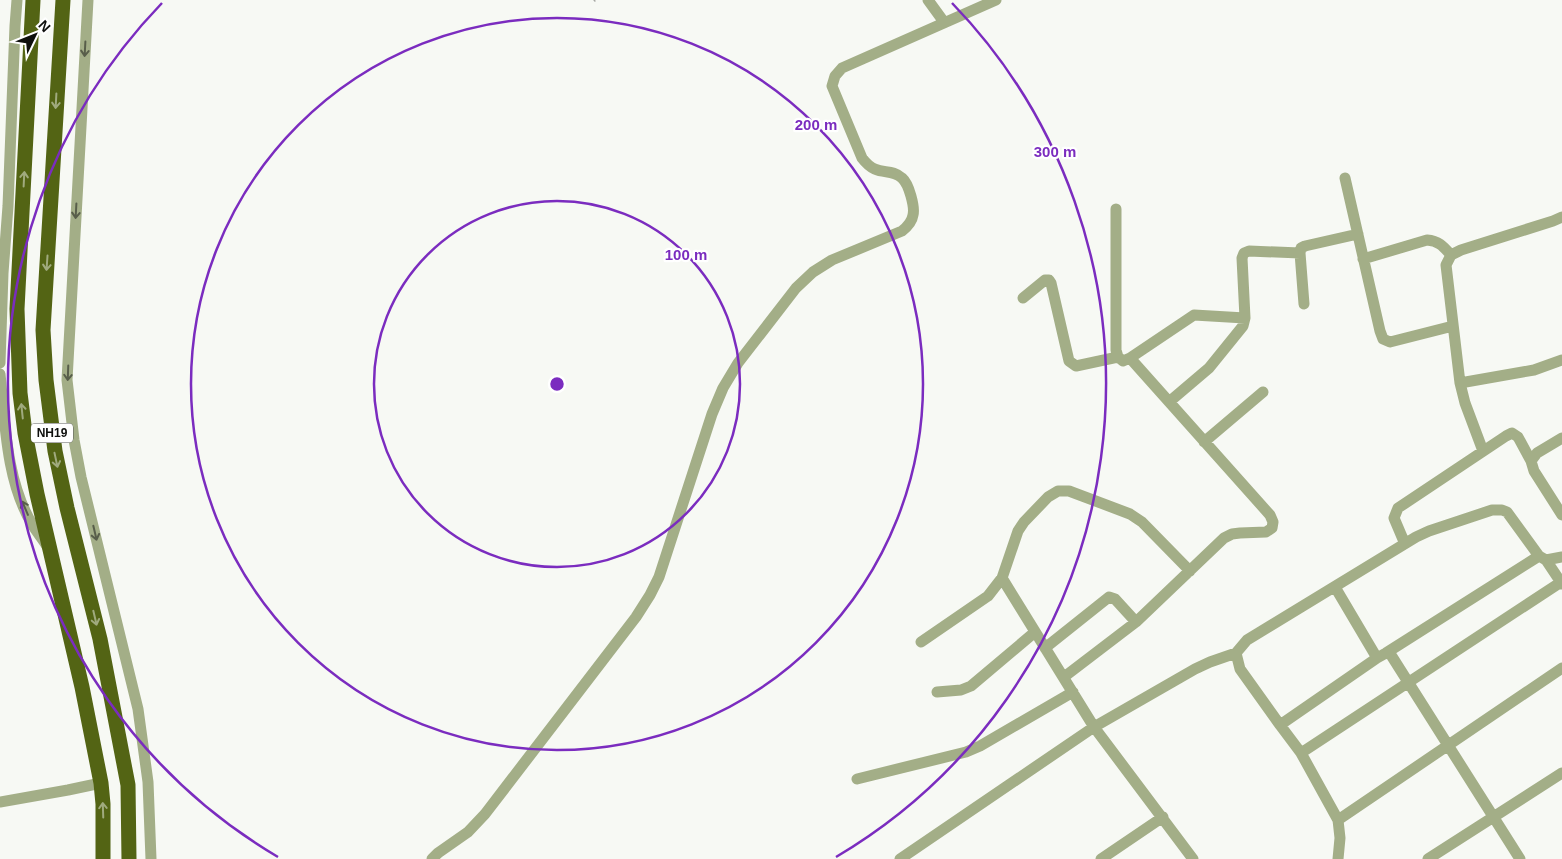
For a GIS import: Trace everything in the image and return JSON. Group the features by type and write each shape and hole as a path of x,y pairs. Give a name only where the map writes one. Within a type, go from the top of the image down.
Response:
{"highway":[{"name":"NH19","path":"33,0 18,273 19,360 25,433 82,687 101,782 103,859"},
{"name":"NH19","path":"63,0 44,320 46,380 55,451 67,508 100,639 128,785 129,859"}],"street":[{"path":"0,363 1,273 8,206 4,182 18,0"},
{"path":"88,0 68,371 69,398 81,477 138,710 148,782 151,859"},
{"path":"928,0 944,22"},
{"path":"432,859 468,832 485,814 636,617 650,596 659,578 712,414 723,388 738,363 796,288 813,272 832,260 902,231 910,223 914,213 908,186 902,178 892,173 878,172 868,166 862,158 832,86 835,76 842,68 996,0"},
{"path":"1345,178 1380,331 1384,340 1390,342 1453,326"},
{"path":"1064,677 1136,622 1224,538 1232,534 1266,532 1272,528 1274,522 1169,402 1116,350 1116,209"},
{"path":"1483,451 1465,403 1460,383 1446,265 1451,256 1461,250 1562,217"},
{"path":"1304,304 1300,253 1305,246 1358,234"},
{"path":"1364,259 1427,240 1436,241 1451,256"},
{"path":"1169,402 1209,368 1239,334 1245,318 1242,258 1244,254 1249,251 1300,253"},
{"path":"1023,298 1045,280 1049,280 1069,361 1072,365 1076,366 1124,358 1194,315 1245,318"},
{"path":"1460,383 1534,370 1562,360"},
{"path":"0,374 3,445 23,504 32,523 50,549"},
{"path":"1204,442 1263,392"},
{"path":"1405,544 1394,518 1398,508 1512,433 1518,437 1534,471 1562,515"},
{"path":"1531,462 1537,453 1562,438"},
{"path":"921,642 988,596 1002,578 1018,532 1024,522 1048,497 1058,491 1069,491 1130,514 1142,522 1190,571"},
{"path":"900,859 1094,727 1196,669 1236,653 1247,640 1405,544 1429,531 1492,510 1502,510 1511,518 1561,583 1301,753"},
{"path":"1280,725 1381,656 1542,558 1562,557"},
{"path":"1002,578 1094,727 1194,859"},
{"path":"1335,587 1381,656"},
{"path":"1045,648 1109,597 1115,599 1136,622"},
{"path":"937,692 961,690 971,686 1035,632"},
{"path":"1236,653 1240,669 1301,753 1338,820 1340,838 1338,859"},
{"path":"1381,656 1391,655 1409,681 1520,859"},
{"path":"1338,820 1562,668"},
{"path":"857,779 966,752 980,746 1073,692"},
{"path":"1428,859 1562,773"},
{"path":"0,802 101,782"},
{"path":"1101,859 1163,817"}]}
